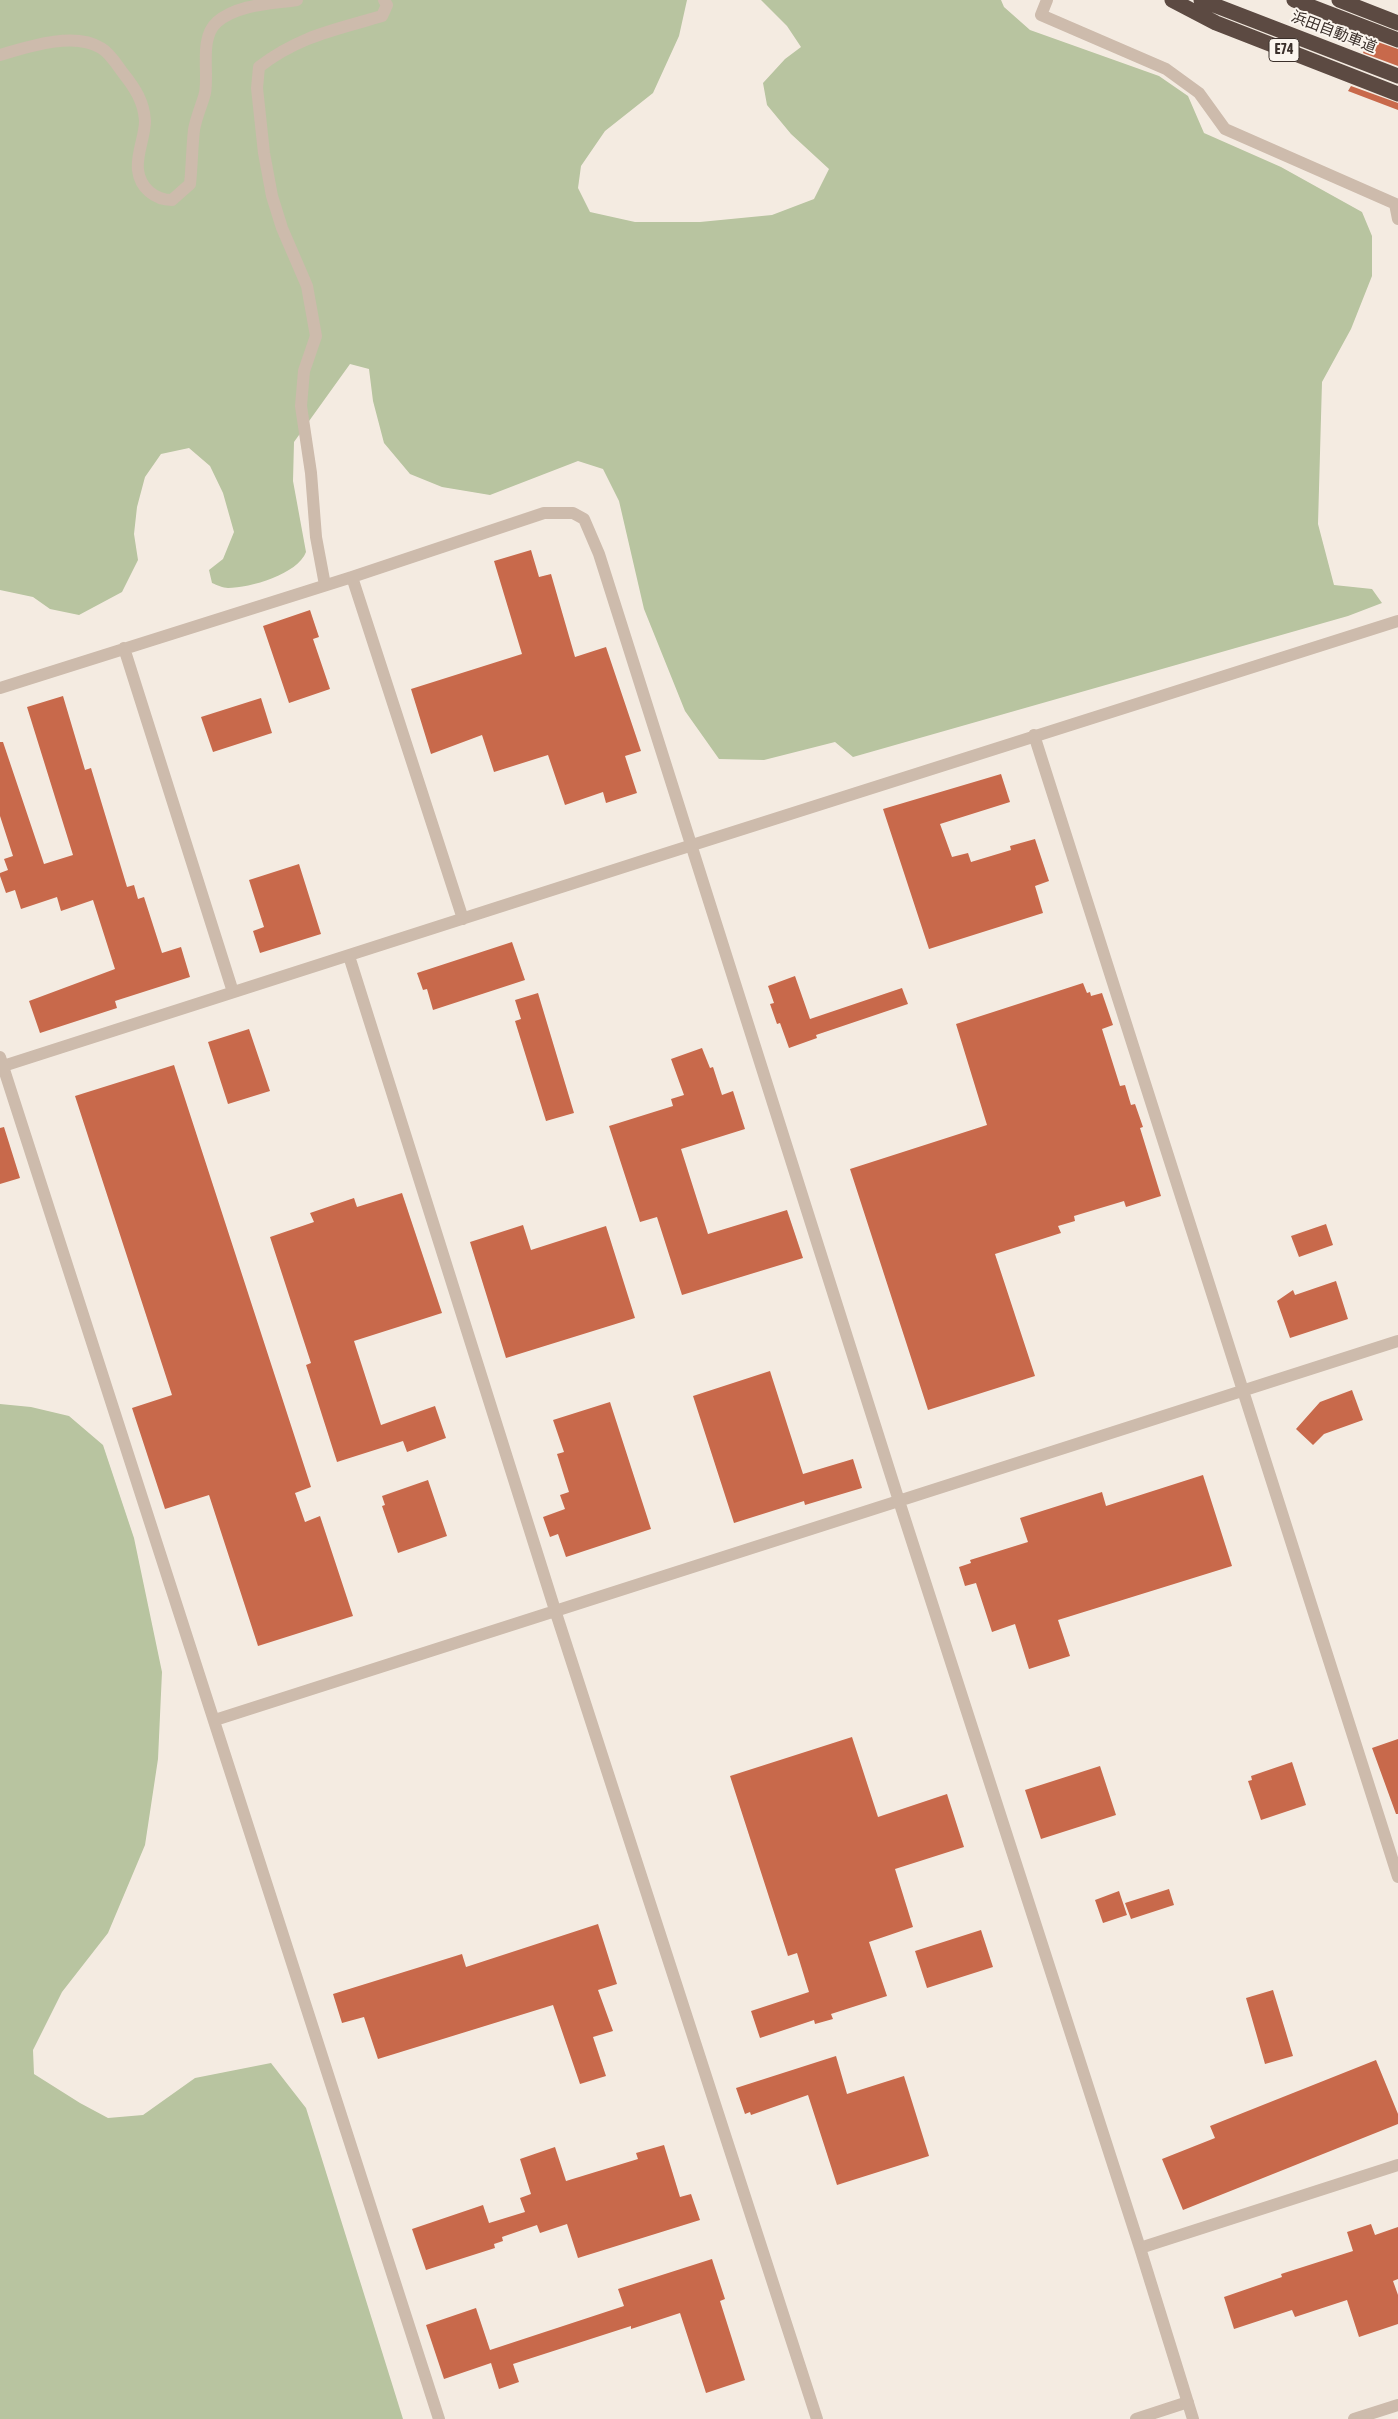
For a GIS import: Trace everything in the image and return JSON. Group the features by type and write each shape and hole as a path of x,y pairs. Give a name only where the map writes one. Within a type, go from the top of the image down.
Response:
{"highway":[{"name":"E74","path":"1172,0 1216,23 1398,94"},
{"name":"浜田自動車道","path":"1201,0 1398,76"},
{"name":"浜田自動車道","path":"1294,0 1398,40"},
{"path":"1339,0 1398,23"}],"street":[{"path":"0,55 63,40 91,44 101,48 136,89 140,98 145,121 138,170 140,178 146,190 154,196 172,200 190,184 194,129 205,94 208,72 206,55 208,38 212,28 230,14 244,8 297,0"},
{"path":"325,585 316,537 311,473 301,406 304,371 316,336 307,286 282,228 272,196 264,153 257,88 259,67 280,51 308,37 382,16 387,6 384,0"},
{"path":"1047,1 1042,15 1166,69 1199,93 1226,129 1397,205 1398,219"},
{"path":"0,688 352,577 544,513 573,513 584,519 599,554 899,1502 1194,2419"},
{"path":"352,577 463,919"},
{"path":"439,2419 215,1720 1,1063 349,956 692,844 1398,621"},
{"path":"124,648 233,992"},
{"path":"1034,735 1398,1877"},
{"path":"349,956 555,1610 817,2419"},
{"path":"215,1720 1398,1341"},
{"path":"1140,2248 1398,2165"},
{"path":"1136,2419 1188,2402"},
{"path":"1354,2419 1398,2405"}],"green space":[{"path":"0,0 687,0 679,36 653,93 605,131 581,166 578,188 590,212 635,222 700,222 772,215 814,199 829,169 791,134 767,105 763,83 785,59 801,47 787,26 761,0 1001,0 1004,7 1030,30 1159,76 1188,96 1204,133 1281,167 1362,212 1372,236 1372,276 1351,329 1322,382 1318,524 1334,585 1372,589 1382,603 1348,616 853,757 835,742 764,760 719,759 685,711 644,609 619,501 603,469 578,461 490,495 442,487 410,474 384,443 373,401 369,369 350,364 294,442 293,481 306,552 294,567 272,578 248,585 228,588 212,583 209,570 223,559 234,532 223,493 210,466 189,448 161,454 145,477 137,507 134,534 138,560 122,592 79,615 50,609 33,597 0,590"},
{"path":"0,1404 31,1407 69,1416 103,1445 134,1538 162,1672 158,1759 145,1845 108,1933 62,1992 33,2050 34,2074 108,2118 143,2115 195,2078 271,2063 306,2108 403,2419 0,2419"}],"building":[{"path":"1369,39 1398,49 1398,66 1363,53"},
{"path":"1351,86 1398,103 1398,110 1348,91"},
{"path":"531,550 539,577 551,574 575,657 606,647 641,751 625,756 637,793 606,803 603,792 565,805 548,755 494,772 482,735 431,754 411,689 522,654 494,561"},
{"path":"310,610 319,637 313,639 330,689 289,703 263,626"},
{"path":"63,696 85,770 91,768 127,887 134,885 138,899 144,897 162,953 181,947 190,977 115,1001 117,1008 40,1033 29,1001 115,969 93,900 61,911 57,897 21,909 15,890 6,893 0,876 0,873 8,870 4,859 13,856 0,816 0,742 3,742 44,864 73,855 27,707"},
{"path":"261,698 272,733 213,752 201,717"},
{"path":"1001,774 1010,802 940,824 952,857 968,853 971,862 1011,850 1010,846 1035,839 1049,881 1035,886 1043,913 929,949 883,809"},
{"path":"299,864 321,934 260,953 253,931 264,927 249,880"},
{"path":"512,942 525,980 433,1010 427,989 423,990 417,973"},
{"path":"795,976 810,1019 902,988 908,1004 816,1035 817,1038 789,1048 780,1023 777,1024 770,1004 774,1003 768,986"},
{"path":"1083,983 1087,993 1090,992 1091,996 1102,993 1113,1025 1102,1029 1120,1086 1125,1085 1131,1105 1135,1104 1143,1127 1140,1128 1161,1196 1126,1207 1124,1201 1074,1216 1075,1221 1058,1226 1061,1233 995,1254 1035,1376 928,1410 850,1169 987,1125 956,1024"},
{"path":"538,993 574,1113 546,1121 515,1021 521,1019 515,1000"},
{"path":"249,1029 270,1091 228,1104 208,1042"},
{"path":"702,1048 710,1068 713,1067 722,1095 733,1091 745,1129 681,1149 708,1234 787,1210 803,1258 682,1295 657,1217 640,1222 609,1126 673,1106 671,1099 684,1095 671,1059"},
{"path":"174,1065 311,1487 295,1493 305,1522 320,1516 353,1616 258,1646 209,1495 165,1509 132,1408 172,1395 75,1096"},
{"path":"4,1127 20,1178 0,1184 0,1128"},
{"path":"402,1193 442,1313 354,1341 381,1425 435,1406 446,1438 407,1452 403,1441 337,1462 306,1365 311,1363 270,1237 314,1222 310,1213 354,1198 357,1207"},
{"path":"1326,1224 1333,1245 1299,1257 1291,1236"},
{"path":"523,1225 531,1250 606,1226 635,1318 506,1358 470,1242"},
{"path":"1336,1281 1348,1319 1290,1338 1277,1301 1293,1290 1295,1295"},
{"path":"770,1371 803,1474 853,1459 862,1488 805,1505 804,1501 734,1523 693,1396"},
{"path":"1352,1390 1363,1420 1324,1434 1313,1445 1296,1429 1320,1402"},
{"path":"610,1402 651,1529 566,1557 558,1534 550,1537 543,1517 565,1509 560,1495 569,1492 557,1454 564,1452 553,1420"},
{"path":"1203,1475 1232,1566 1058,1620 1070,1656 1029,1669 1015,1624 992,1632 976,1583 965,1586 959,1567 971,1563 970,1560 1028,1542 1020,1518 1102,1492 1106,1506"},
{"path":"428,1480 447,1536 398,1553 382,1506 385,1505 382,1496"},
{"path":"852,1737 878,1817 947,1794 964,1847 895,1869 913,1927 869,1942 887,1996 831,2014 833,2019 815,2024 814,2020 760,2038 751,2011 809,1992 797,1953 788,1956 730,1776"},
{"path":"1398,1739 1398,1814 1396,1814 1372,1748"},
{"path":"1292,1762 1306,1805 1261,1820 1248,1781 1252,1780 1251,1776"},
{"path":"1100,1766 1116,1815 1041,1839 1025,1790"},
{"path":"1169,1889 1174,1905 1131,1919 1125,1903"},
{"path":"1119,1891 1127,1915 1103,1923 1095,1900"},
{"path":"598,1924 617,1984 598,1990 613,2031 593,2037 606,2076 580,2084 553,2005 378,2059 364,2017 342,2023 333,1994 462,1954 466,1967"},
{"path":"981,1930 993,1967 927,1988 915,1951"},
{"path":"1273,1990 1293,2056 1265,2064 1246,1998"},
{"path":"836,2056 847,2094 904,2076 929,2156 837,2185 808,2095 751,2115 750,2112 745,2114 736,2088"},
{"path":"1376,2060 1398,2114 1398,2124 1183,2210 1162,2159 1215,2138 1210,2126"},
{"path":"664,2145 680,2197 691,2194 700,2220 578,2258 567,2224 540,2233 537,2225 502,2237 503,2241 494,2244 495,2248 426,2270 412,2229 483,2205 489,2223 525,2212 520,2198 531,2194 520,2159 555,2147 566,2181 638,2159 636,2153"},
{"path":"1371,2224 1375,2235 1398,2227 1398,2279 1393,2281 1398,2295 1398,2324 1359,2337 1347,2300 1295,2317 1292,2310 1234,2329 1224,2297 1282,2277 1281,2274 1353,2251 1347,2232"},
{"path":"712,2259 725,2299 720,2301 745,2380 706,2393 680,2313 631,2329 631,2326 513,2364 519,2382 499,2389 491,2363 444,2379 426,2325 476,2308 490,2350 624,2306 618,2289"}]}
